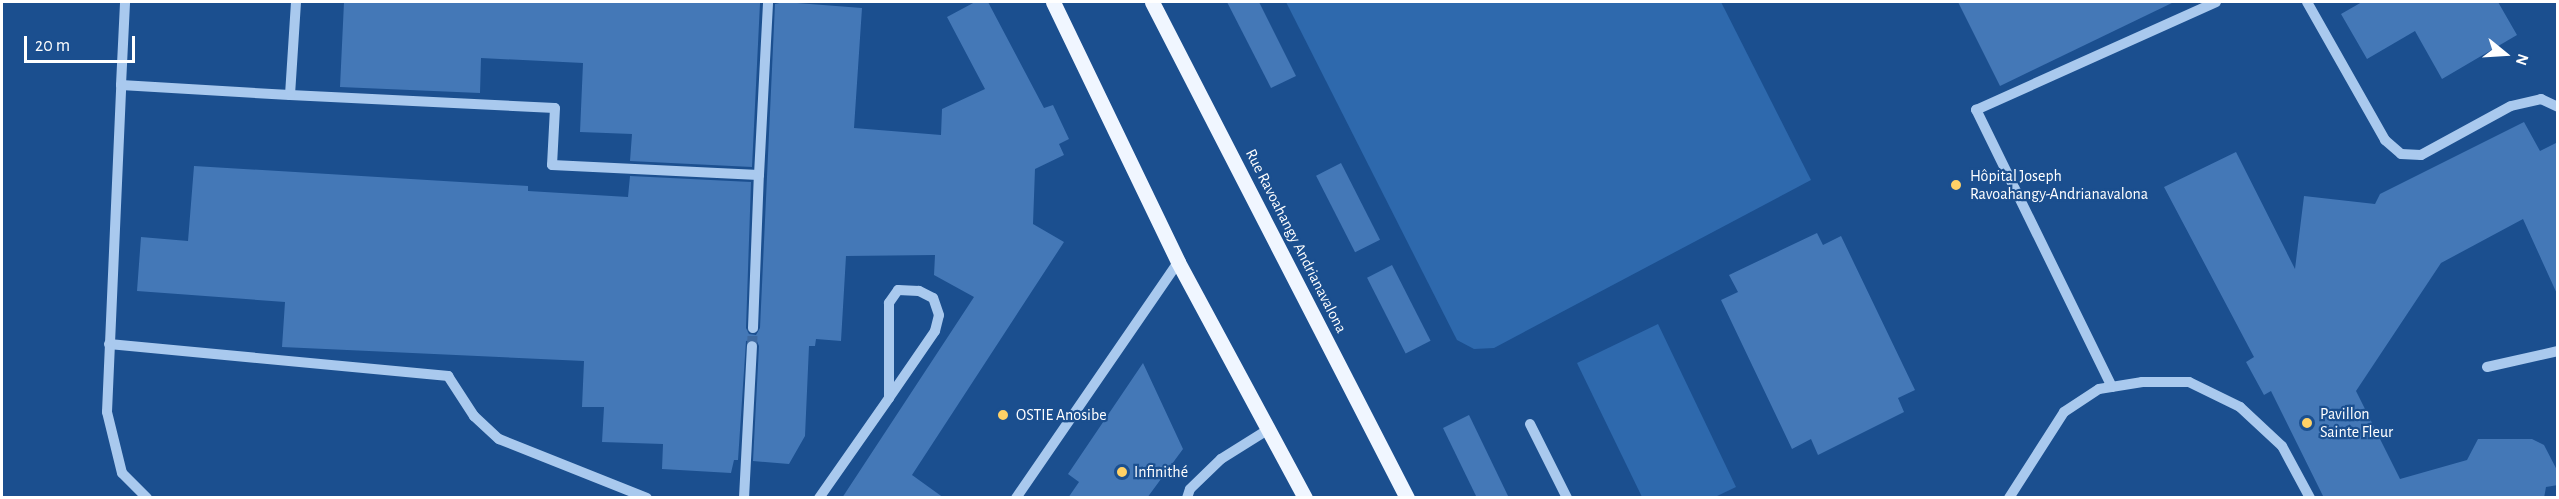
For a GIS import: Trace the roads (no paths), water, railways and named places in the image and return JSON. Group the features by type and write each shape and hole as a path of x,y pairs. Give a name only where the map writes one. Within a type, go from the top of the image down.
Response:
{"main road":[{"path":"1053,2 1178,262 1304,497"},
{"name":"Rue Ravoahangy Andrianavalona","path":"1152,2 1407,498"}],"street":[{"path":"125,2 106,412 122,472 147,498"},
{"path":"290,95 296,2"},
{"path":"753,328 768,2"},
{"path":"2112,387 1976,110 2216,2"},
{"path":"2307,2 2385,140 2401,154 2421,156 2511,106 2541,99 2558,107"},
{"path":"121,85 555,108 552,165 759,175"},
{"path":"1016,498 1178,262"},
{"path":"819,498 889,398 935,331 939,315 933,298 919,291 898,290 889,303 889,398"},
{"path":"110,344 448,376 474,416 500,439 647,498"},
{"path":"744,498 752,346"},
{"path":"2487,367 2558,351"},
{"path":"2009,498 2064,412 2099,389 2142,382 2189,382 2240,407 2282,446 2310,498"},
{"path":"1530,424 1567,498"},
{"path":"1187,498 1190,489 1221,459 1269,429"}],"tunnel":[{"path":"752,346 753,328"}],"place":[{"name":"Hôpital Joseph Ravoahangy-Andrianavalona","path":"1956,185"},
{"name":"OSTIE Anosibe","path":"1003,415"},
{"name":"Pavillon Sainte Fleur","path":"2307,423"},
{"name":"Infinithé","path":"1122,472"}]}
